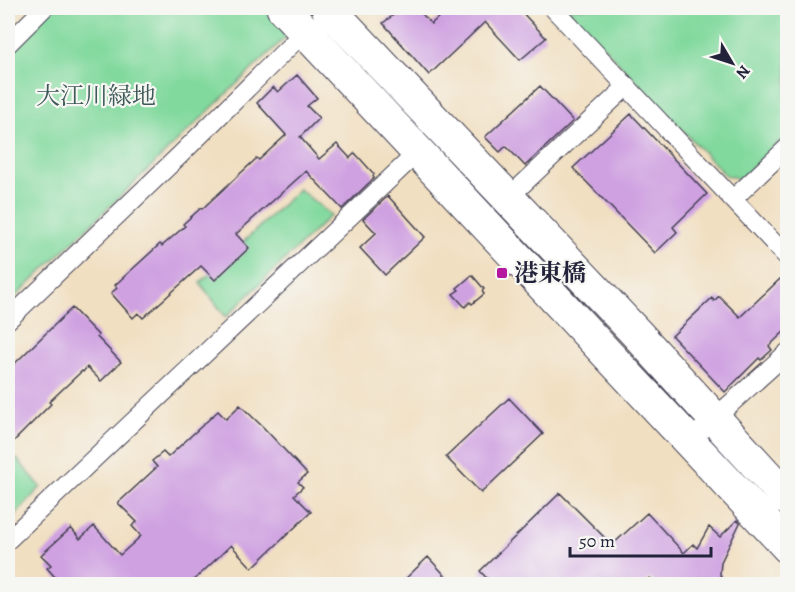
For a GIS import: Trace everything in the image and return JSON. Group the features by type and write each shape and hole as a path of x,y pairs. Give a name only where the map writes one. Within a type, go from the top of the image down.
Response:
{"highway":[{"path":"283,8 788,547"},
{"path":"331,9 638,335 788,499"}],"street":[{"path":"8,44 44,8"},
{"path":"553,8 788,258"},
{"path":"8,320 305,31"},
{"path":"508,198 627,86"},
{"path":"733,199 788,147"},
{"path":"8,540 418,152"},
{"path":"688,442 788,352"}],"green space":[{"name":"大江川緑地","path":"49,8 316,8 8,304 8,48"},
{"path":"567,8 787,8 787,135 740,179 725,175"},
{"path":"299,189 331,215 226,317 200,283"},
{"path":"16,458 41,487 8,522 8,467"}],"building":[{"path":"395,8 417,8 431,24 449,8 518,8 546,38 520,60 485,22 429,75 383,23 396,13"},
{"path":"297,75 317,98 307,106 319,118 300,137 319,159 337,144 350,158 355,153 374,174 374,178 342,209 306,171 236,234 249,248 215,280 201,266 143,318 138,313 133,318 111,293 117,288 115,285 160,244 162,246 185,226 183,224 257,158 259,160 286,135 257,103 273,87 278,92"},
{"path":"540,86 573,121 525,166 506,146 500,152 485,137"},
{"path":"631,114 707,194 673,227 677,232 655,253 573,168"},
{"path":"388,196 425,237 385,275 360,248 376,233 363,219"},
{"path":"472,275 484,289 482,291 484,294 465,307 453,294"},
{"path":"780,279 788,286 788,328 769,346 772,350 761,360 759,358 725,392 672,336 712,298 714,301 719,296 740,317"},
{"path":"72,308 121,362 101,381 87,367 49,402 51,404 8,447 8,370"},
{"path":"509,398 543,434 481,493 446,457"},
{"path":"240,405 307,474 298,482 303,487 294,495 311,512 252,568 231,545 189,585 62,585 47,568 51,565 41,555 71,528 80,539 94,526 120,555 141,536 132,526 137,522 118,503 157,467 152,461 163,452 168,457 218,411 226,419"},
{"path":"560,493 612,545 647,513 684,553 693,544 697,548 709,527 720,537 737,520 740,523 721,562 720,574 723,585 656,585 650,578 643,585 493,585 480,571"},
{"path":"428,557 454,585 399,585"}],"place":[{"name":"港東橋","path":"502,273"}]}
